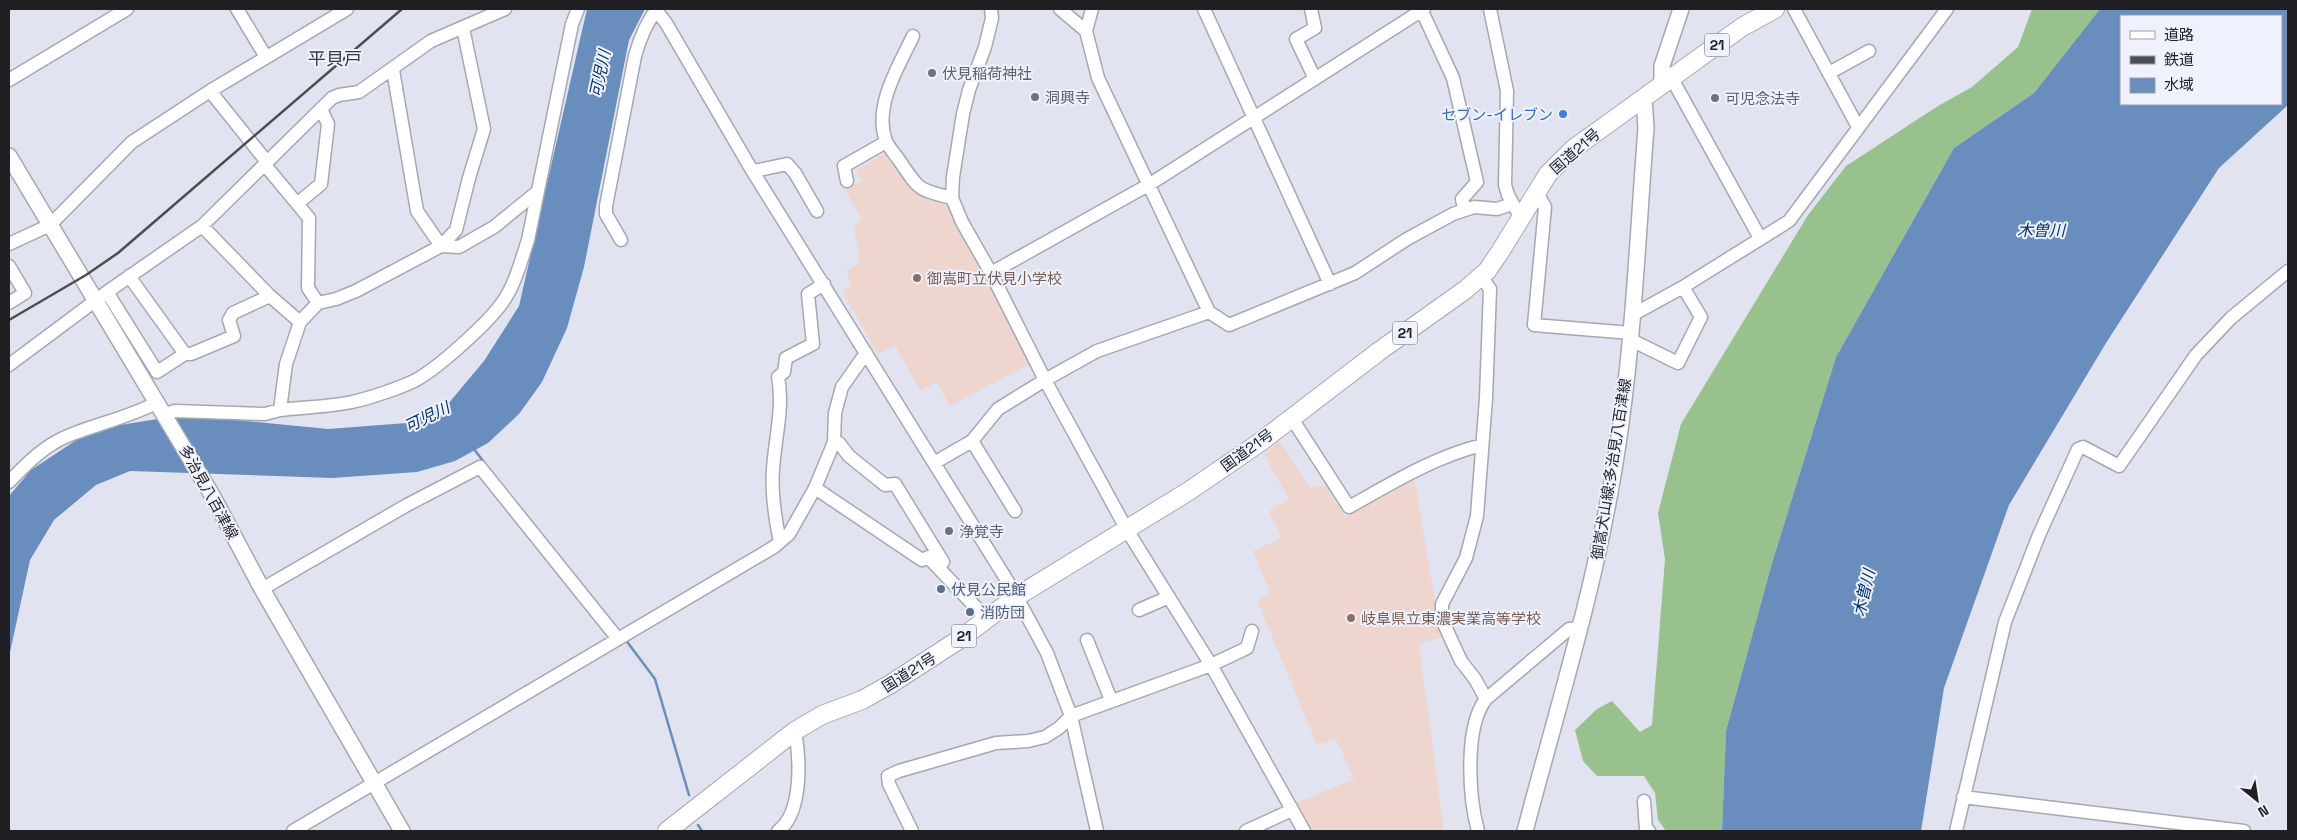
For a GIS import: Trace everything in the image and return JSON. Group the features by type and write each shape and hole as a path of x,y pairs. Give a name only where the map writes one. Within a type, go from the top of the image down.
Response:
{"highway":[{"name":"国道21号","path":"667,831 795,731 822,715 862,700 889,685 1016,597 1127,530 1259,443 1481,276 1500,252 1517,210 1536,191 1559,161 1588,137 1742,27 1775,9"}],"main road":[{"path":"1666,81 1662,66 1681,9"},
{"name":"御嵩犬山線;多治見八百津線","path":"1525,831 1596,564 1613,475 1634,314 1646,128 1644,98"},
{"name":"多治見八百津線","path":"9,156 50,225 102,296 161,408 212,495 262,589 402,831"}],"street":[{"path":"9,80 127,9"},
{"path":"237,9 266,57"},
{"path":"9,244 50,225 132,142 210,91 347,9"},
{"path":"9,365 129,276 202,226 332,98 359,92 393,70 431,41 505,9"},
{"path":"9,482 46,449 68,435 136,414 161,408 265,414 280,410 352,402 413,382 425,374 490,318 511,288 528,240 572,24 578,9"},
{"path":"621,240 606,214 606,206 639,40 650,16 656,9 750,167 1016,597 1047,653 1071,716 1097,831"},
{"path":"991,9 992,18 985,47 969,90 963,114 953,177 952,198 962,222 991,273 1045,380 1127,530 1211,665 1304,831"},
{"path":"1060,9 1086,31"},
{"path":"1092,9 1086,31 1098,78 1150,184 1209,312 1229,325 1356,273 1407,239 1453,214 1474,207 1517,210 1505,185 1507,91 1490,9"},
{"path":"1204,9 1330,284"},
{"path":"1311,9 1315,28 1296,39 1315,78"},
{"path":"991,273 1150,184 1422,9 1453,78 1462,123 1470,146 1477,182 1462,199 1464,210"},
{"path":"1794,9 1858,127"},
{"path":"1634,314 1683,287 1789,221 1947,9"},
{"path":"280,410 286,364 300,322 318,303 336,300 356,291 441,246 456,230 484,129 463,28"},
{"path":"914,36 892,80 884,108 883,128 886,142 917,187 927,192 952,198"},
{"path":"1829,73 1869,51"},
{"path":"393,70 417,211 441,246"},
{"path":"1666,81 1760,238"},
{"path":"210,91 309,218 308,288 318,303"},
{"path":"298,203 321,184 328,124 321,109"},
{"path":"847,181 844,166 886,142"},
{"path":"754,171 787,164 795,173 817,211"},
{"path":"1536,191 1545,207 1534,325 1631,337 1678,363 1701,317 1683,287"},
{"path":"441,246 459,247 494,227 537,192"},
{"path":"202,226 270,296 300,322"},
{"path":"9,266 25,294 9,303"},
{"path":"1956,831 2005,622 2039,535 2078,448 2083,447 2119,466 2196,355 2231,318 2288,271"},
{"path":"129,276 185,354"},
{"path":"1481,276 1490,289 1477,516 1466,558 1442,604 1442,613 1444,624 1461,661 1475,679 1486,699"},
{"path":"780,542 774,515 773,470 781,394 778,377 784,372 786,358 813,344 808,294 824,284"},
{"path":"102,296 156,372 185,354 191,354 234,336 229,320 233,314 270,296"},
{"path":"934,463 972,441 998,409 1045,380 1098,351 1209,312"},
{"path":"293,831 780,542 789,534 815,488 834,442 835,413 842,387 866,353"},
{"path":"1291,418 1349,507 1419,468 1482,445"},
{"path":"972,441 1015,511"},
{"path":"834,442 839,443 849,456 885,484 895,484 943,562 940,567"},
{"path":"262,589 407,506 480,467 618,639"},
{"path":"815,488 922,560 928,557 940,567 987,618"},
{"path":"1139,610 1169,597"},
{"path":"1478,831 1472,800 1471,779 1475,719 1479,708 1486,699 1569,629 1579,628"},
{"path":"912,831 889,784 888,776 899,771 996,743 1028,741 1045,737 1060,728 1071,716 1211,665 1247,648 1252,631"},
{"path":"1087,640 1111,700"},
{"path":"778,831 788,822 797,790 798,768 795,731"},
{"path":"1963,796 2244,831"},
{"path":"1644,801 1646,829 1649,831"},
{"path":"1246,831 1292,810"}],"shaded area":[{"name":"御嵩町立伏見小学校","path":"891,150 921,195 946,205 1032,363 950,406 937,382 920,391 895,345 878,354 842,291 851,286 846,270 860,264 854,227 862,219 845,190 861,181 856,170"},
{"name":"岐阜県立東濃実業高等学校","path":"1280,441 1310,488 1326,485 1345,516 1414,476 1441,637 1419,644 1444,831 1312,831 1296,803 1354,779 1336,739 1317,745 1257,600 1270,593 1253,551 1282,538 1269,511 1289,499 1264,454"}],"green space":[{"path":"2032,9 2100,9 2034,93 1954,148 1836,357 1772,563 1726,731 1722,831 1666,831 1658,820 1655,793 1644,776 1597,776 1583,761 1575,730 1597,709 1612,701 1640,732 1652,725 1665,559 1658,513 1681,424 1808,215 1846,166 1938,106 1972,87 2018,47"}],"water":[{"name":"可児川","path":"587,9 645,9 629,40 584,267 567,328 542,382 519,414 488,443 455,461 417,472 332,478 130,471 96,485 54,520 30,560 9,657 9,496 31,470 81,437 120,425 183,415 328,429 407,423 448,404 484,361 519,306"},
{"name":"木曽川","path":"2100,9 2288,9 2288,105 2219,168 2106,343 2009,505 1944,688 1921,831 1722,831 1726,731 1772,563 1836,357 1954,148 2034,93"}],"waterway":[{"path":"474,449 486,465"},
{"path":"625,639 655,679 689,795"},
{"path":"698,825 702,831"}],"railway":[{"path":"9,320 86,275 118,253 402,9"}],"place":[{"name":"伏見稲荷神社","path":"932,73"},
{"name":"洞興寺","path":"1035,97"},
{"name":"可児念法寺","path":"1715,98"},
{"name":"セブン-イレブン","path":"1563,114"},
{"name":"御嵩町立伏見小学校","path":"917,278"},
{"name":"浄覚寺","path":"949,531"},
{"name":"伏見公民館","path":"941,589"},
{"name":"消防団","path":"970,612"},
{"name":"岐阜県立東濃実業高等学校","path":"1351,618"}],"district":[{"name":"平貝戸","path":"335,58"}]}
